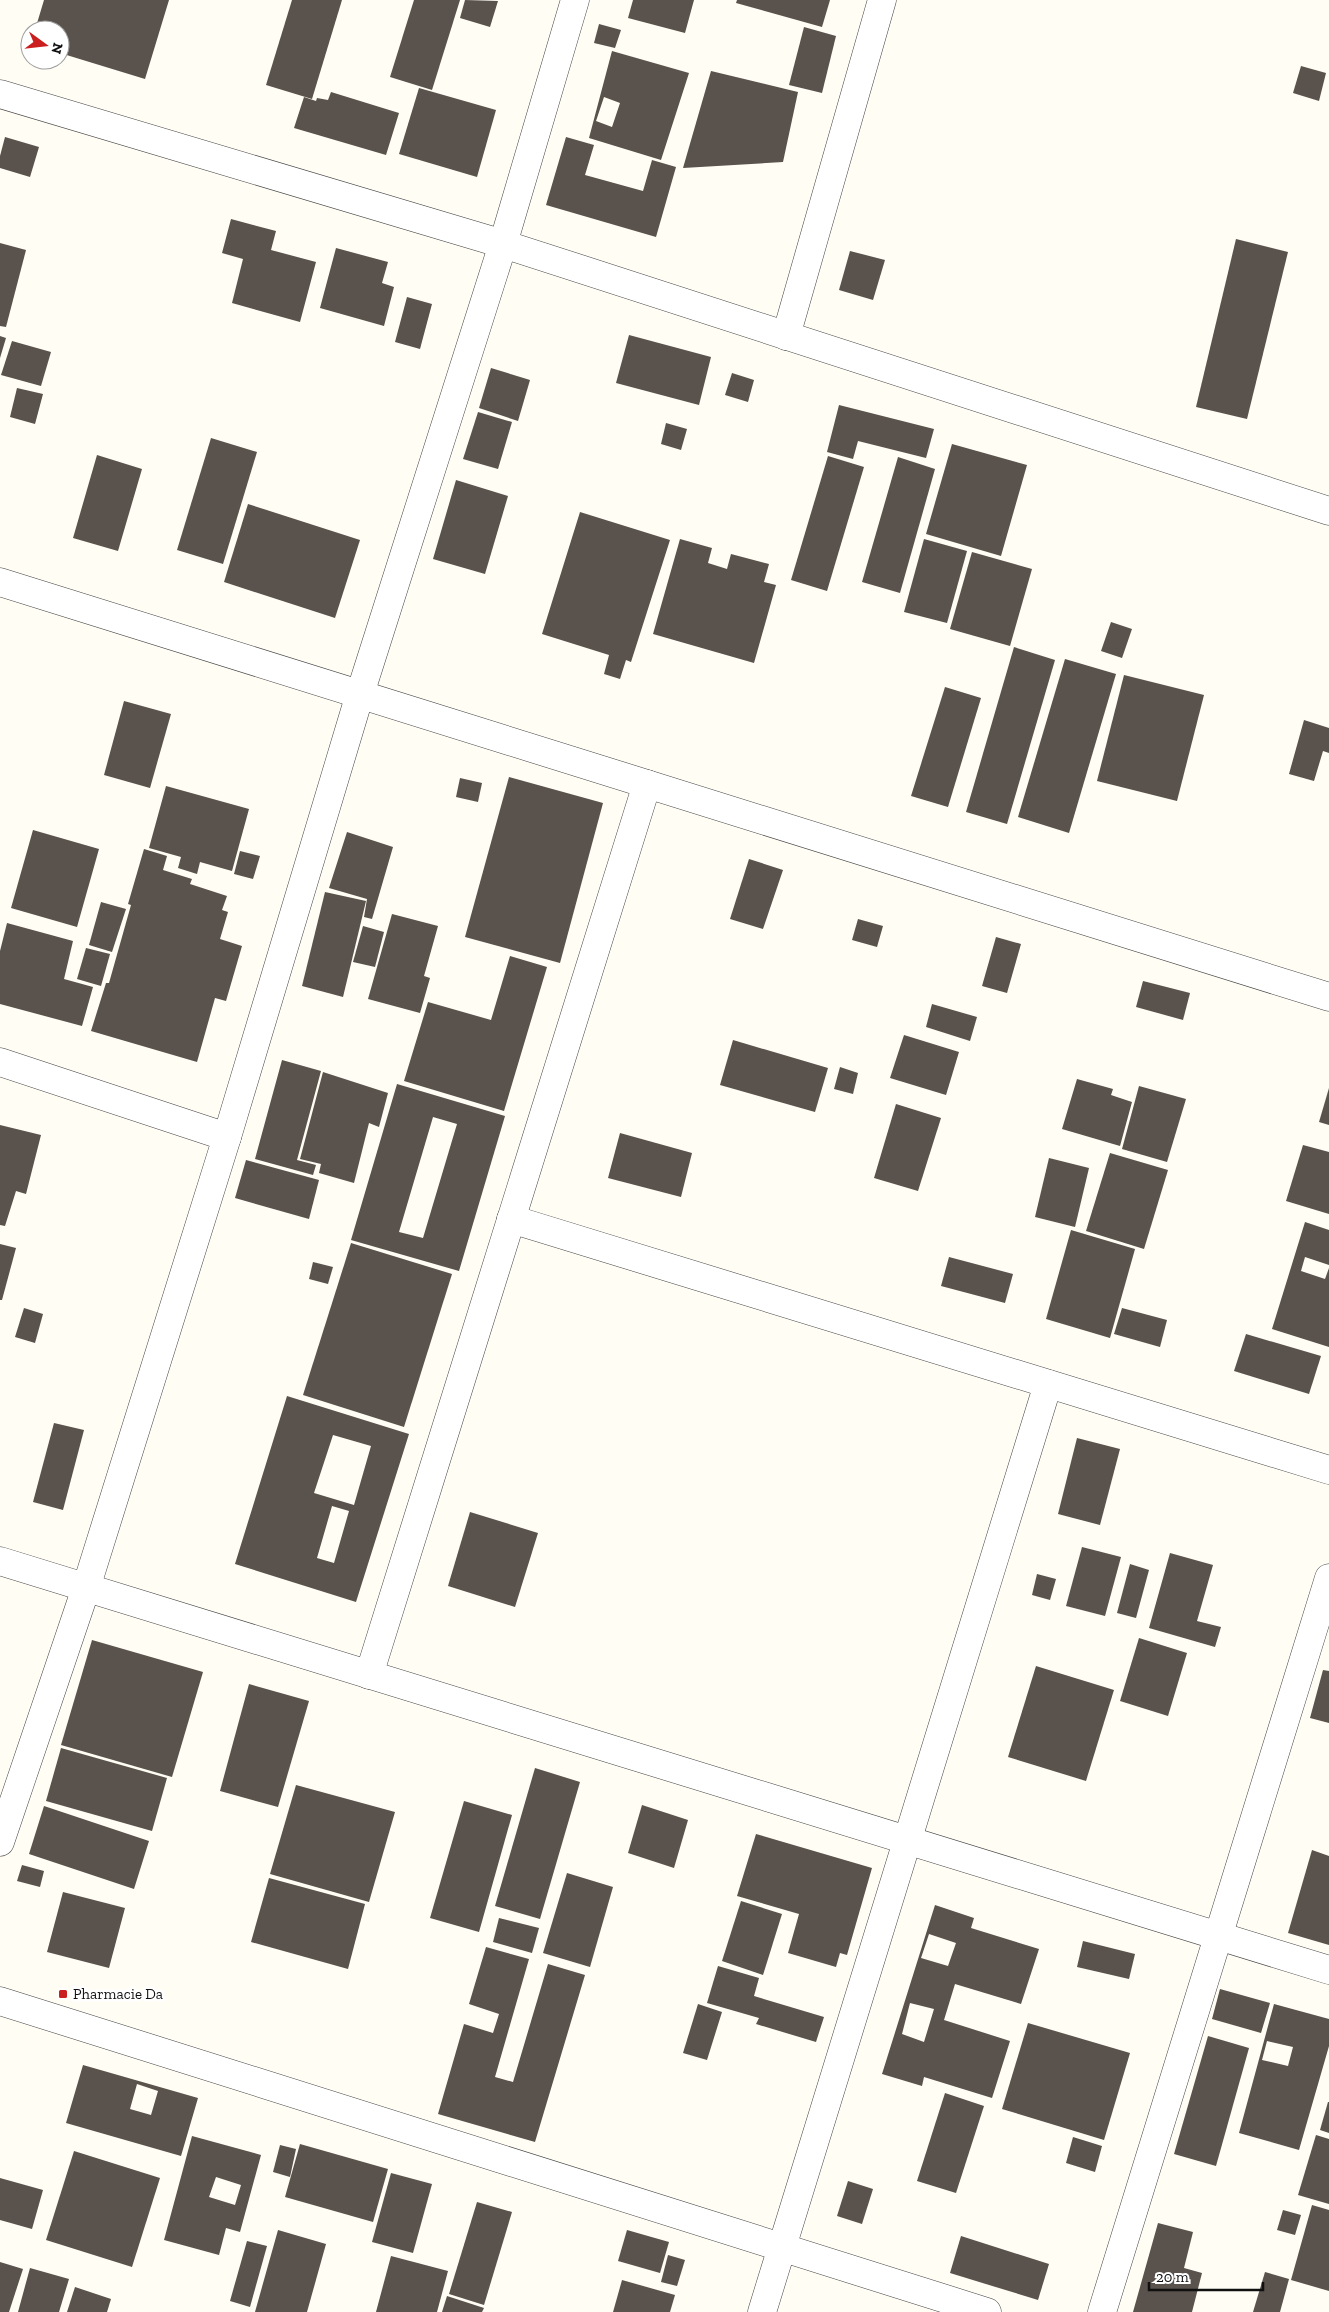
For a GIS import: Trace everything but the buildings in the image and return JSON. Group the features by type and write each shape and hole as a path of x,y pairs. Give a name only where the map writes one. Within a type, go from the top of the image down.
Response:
{"street":[{"path":"0,1842 86,1588 227,1137 360,694 503,244 575,0"},
{"path":"786,336 882,0"},
{"path":"0,94 503,244 1329,511"},
{"path":"0,582 1329,997"},
{"path":"369,1675 647,784"},
{"path":"0,1062 227,1137"},
{"path":"511,1219 1329,1470"},
{"path":"762,2312 1048,1384"},
{"path":"0,1561 1329,1970"},
{"path":"1102,2312 1329,1578"},
{"path":"0,2001 783,2246 987,2312"}],"place":[{"name":"Pharmacie Da","path":"63,1994"}]}
